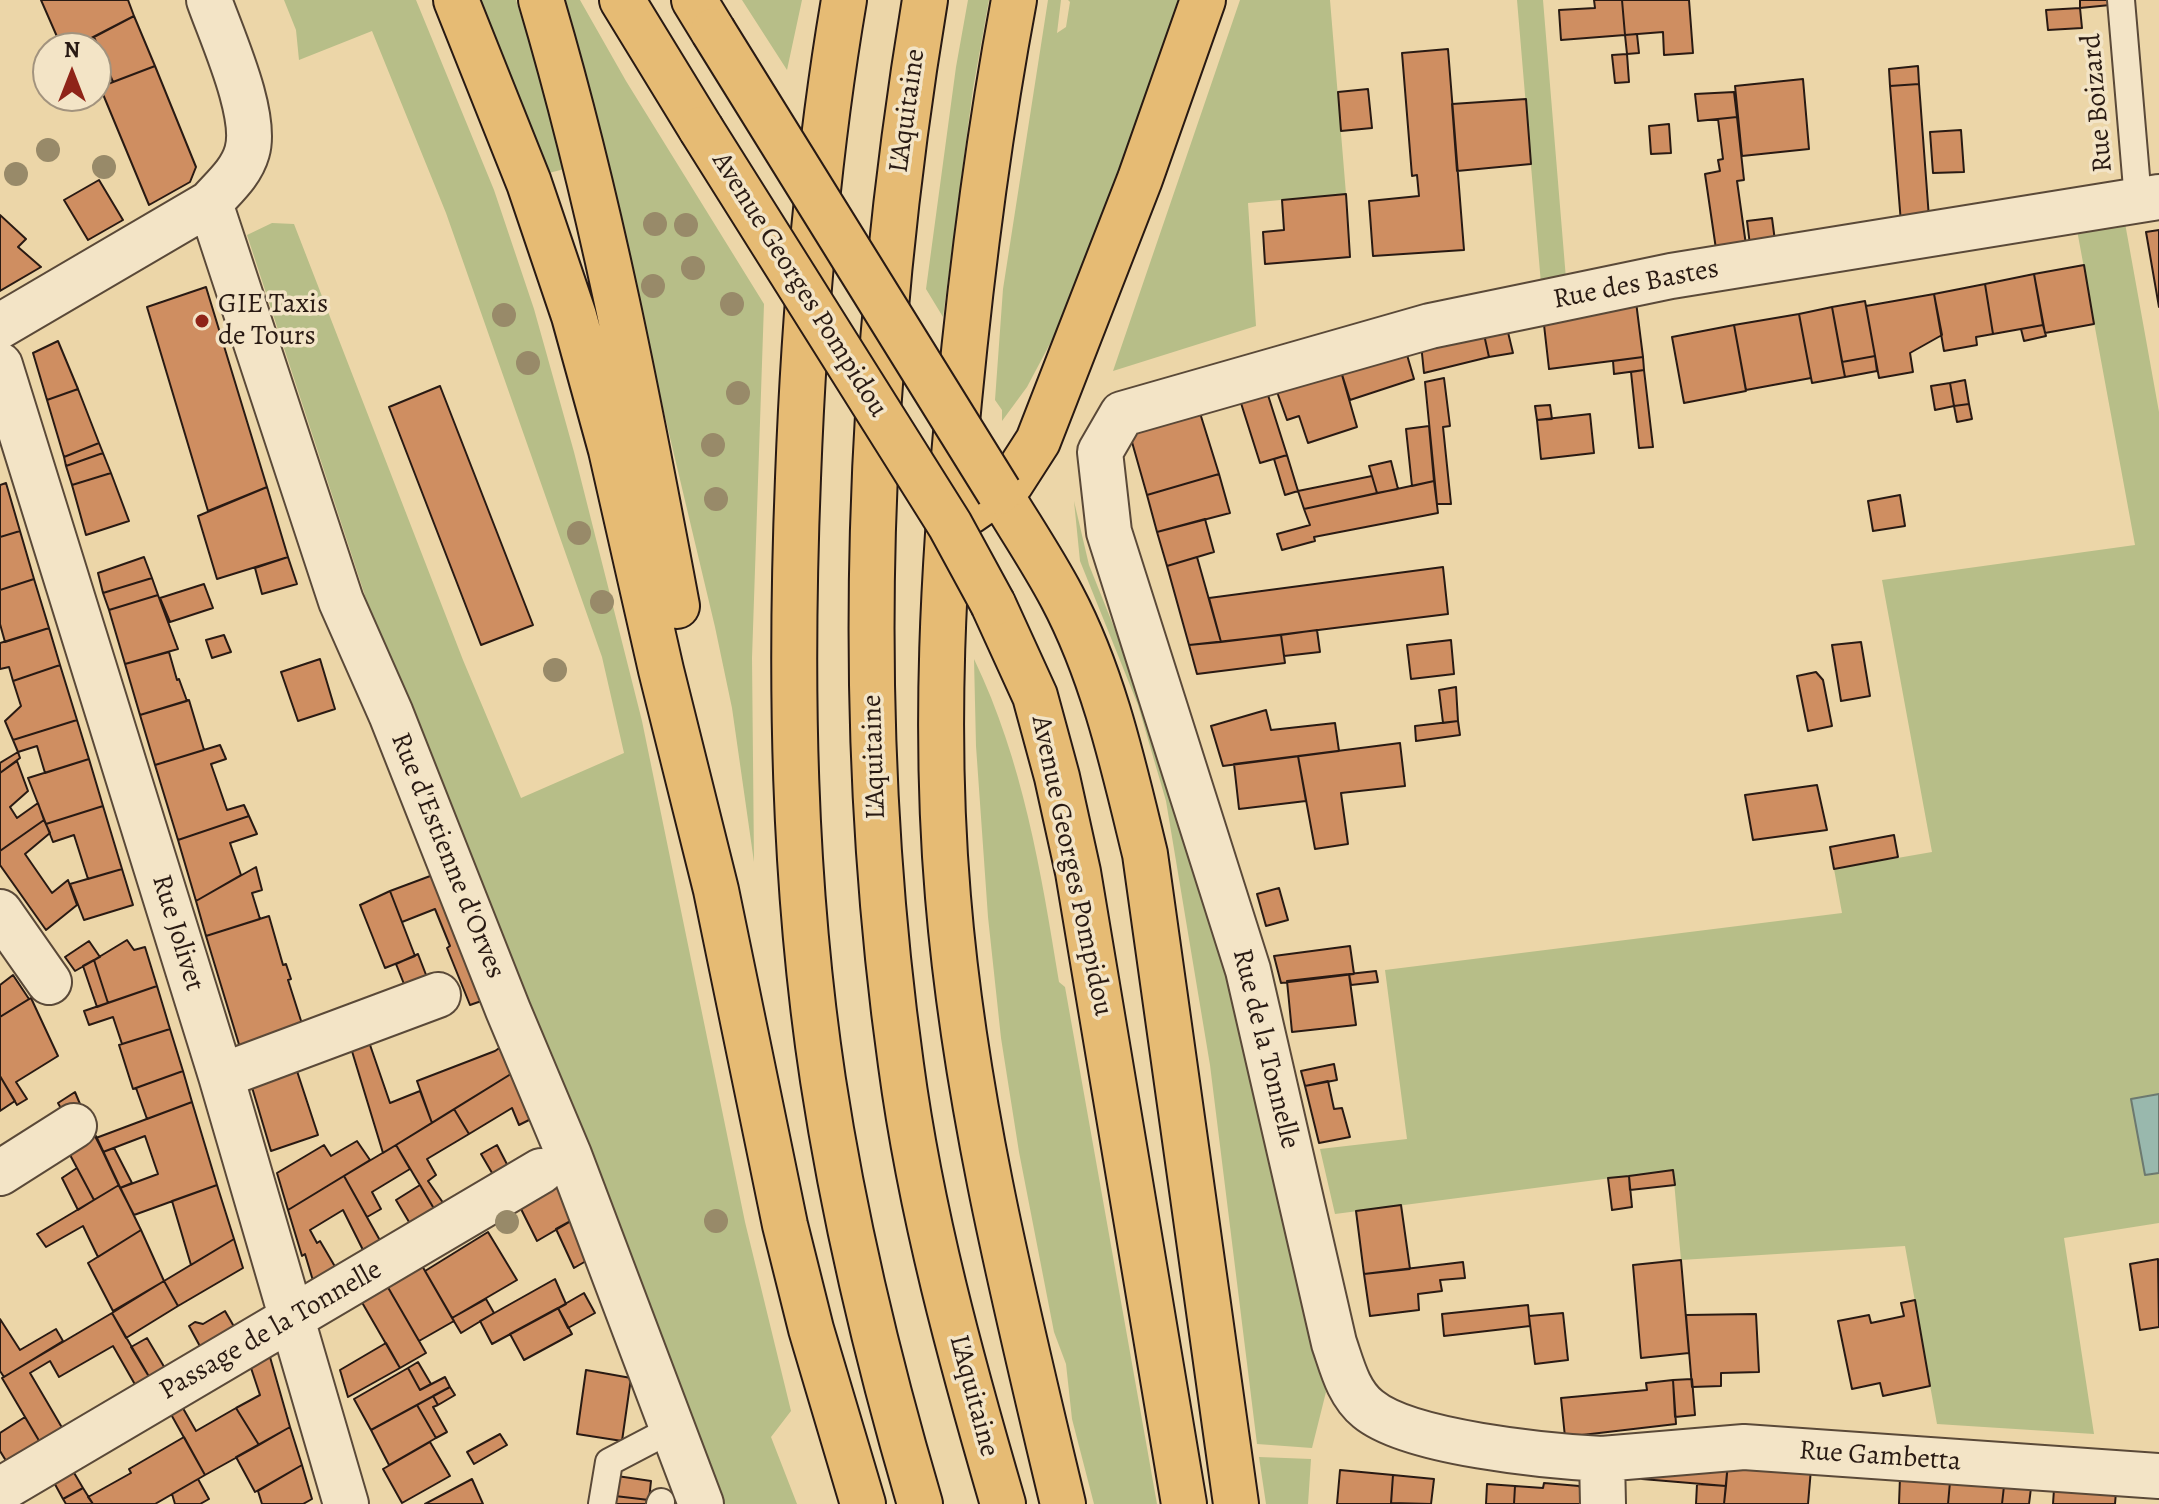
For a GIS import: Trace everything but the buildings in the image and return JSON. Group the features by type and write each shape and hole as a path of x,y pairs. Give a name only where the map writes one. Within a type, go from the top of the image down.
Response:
{"main road":[{"path":"456,0 529,183 574,316 611,450 661,670 716,890 785,1225 811,1329 863,1504"},
{"path":"541,0 578,131 597,213 667,554 688,666 716,890"},
{"name":"Avenue Georges Pompidou","path":"622,0 950,525 993,604 1035,696 1075,858 1184,1504"},
{"path":"844,0 817,186 800,413 793,580 794,746 804,914 823,1079 852,1243 891,1405 920,1504"},
{"name":"L'Aquitaine","path":"925,0 908,97 884,326 872,583 872,744 882,907 901,1067 929,1227 968,1384 1003,1504"},
{"path":"1014,0 981,200 952,472 939,703 941,800 950,915 974,1099 1010,1281 1063,1504"},
{"path":"950,525 999,492 1021,471 1038,441 1140,179 1203,0"},
{"path":"703,16 1063,599 1093,669 1121,755 1145,854 1236,1504"}],"street":[{"path":"0,326 210,203 236,176 247,151 248,129 242,93 209,0"},
{"name":"Rue des Bastes","path":"1122,414 1430,326 1671,276 2149,199"},
{"name":"Rue d'Estienne d'Orves","path":"210,203 341,601 391,714 569,1155 672,1429 674,1503"},
{"name":"Rue Jolivet","path":"0,365 221,1076 346,1504"},
{"name":"Rue de la Tonnelle","path":"1122,414 1100,452 1109,532 1248,970 1334,1343 1347,1382 1367,1408 1414,1430 1549,1457 1602,1459"},
{"path":"0,912 49,982"},
{"path":"221,1076 438,995"},
{"path":"0,1173 74,1126"},
{"name":"Passage de la Tonnelle","path":"0,1490 541,1171"},
{"name":"Rue Gambetta","path":"1602,1459 1744,1447 2159,1476"},
{"path":"1602,1459 1603,1504"}],"lane":[{"name":"Rue Boizard","path":"2121,0 2149,199"},
{"path":"602,1504 609,1462 672,1429"}],"green space":[{"path":"284,0 416,0 494,190 534,309 574,452 642,721 745,1222 791,1411 771,1437 797,1504 711,1504 372,617 247,235 272,223 294,224 463,660 521,798 624,753 602,657 446,213 372,31 299,60 296,30"},
{"path":"480,0 516,0 568,168 549,173"},
{"path":"559,0 580,0 626,81 764,304 752,658 754,862 732,708 715,627 620,227"},
{"path":"742,0 802,0 787,70"},
{"path":"968,0 989,0 973,89 943,317 926,289"},
{"path":"1048,0 1061,0 1057,33 1066,27 1068,0 1188,0 1053,338 1027,387 1002,421 1002,410 995,400 1003,289"},
{"path":"1240,0 1330,0 1346,194 1248,203 1256,326 1113,371"},
{"path":"1517,0 1543,0 1566,279 1541,284"},
{"path":"2125,223 2159,412 2159,1223 2064,1238 2094,1434 1937,1424 1905,1246 1681,1260 1673,1170 1335,1214 1320,1149 1407,1139 1385,970 1842,913 1834,869 1932,852 1882,580 2135,545 2077,230"},
{"path":"1074,501 1089,565 1153,724 1218,939 1326,1392 1312,1448 1257,1444 1210,1065 1166,801 1138,705 1080,561"},
{"path":"974,659 1018,777 1037,858 1059,982 1065,987 1157,1504 1094,1504 1072,1419 1066,1364 1054,1332 1019,1152 1001,1038 988,917 976,746"},
{"path":"1259,1457 1311,1459 1308,1504 1266,1504"}],"water":[{"path":"2159,1094 2159,1173 2145,1175 2131,1099"}],"place":[{"name":"GIE Taxis de Tours","path":"202,321"}]}
